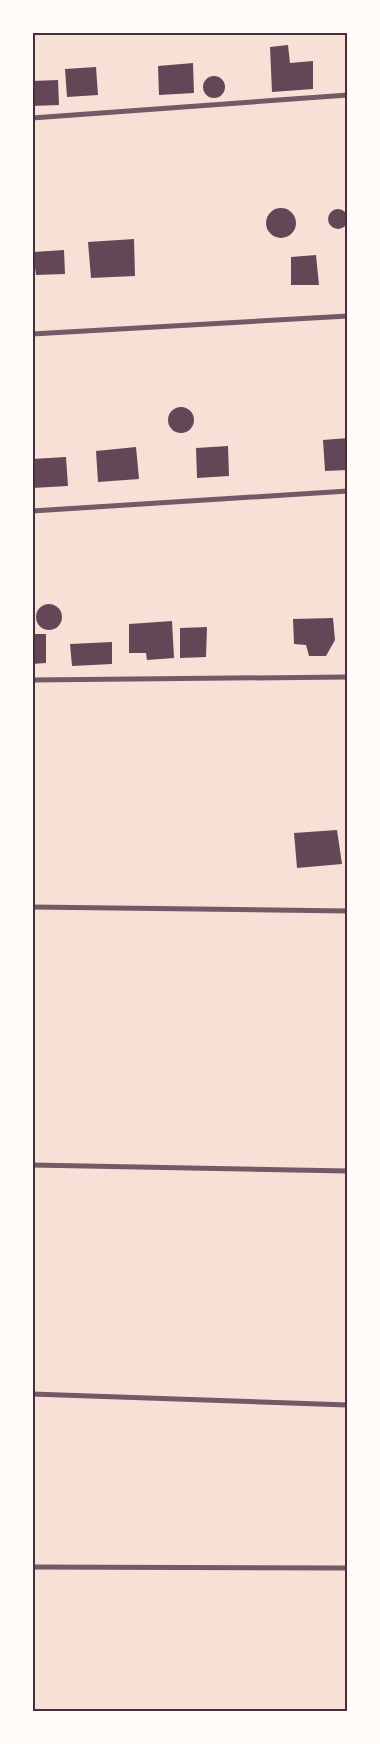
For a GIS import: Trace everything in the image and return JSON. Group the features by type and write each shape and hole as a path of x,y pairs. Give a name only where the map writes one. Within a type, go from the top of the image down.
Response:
{"street":[{"path":"32,118 348,95"},
{"path":"32,334 348,316"},
{"path":"32,511 348,491"},
{"path":"32,680 348,677"},
{"path":"32,908 348,911"},
{"path":"32,1165 348,1171"},
{"path":"32,1394 348,1405"},
{"path":"32,1567 348,1568"}],"building":[{"path":"288,45 290,63 313,61 313,89 272,92 270,47"},
{"path":"193,63 194,93 159,95 158,66"},
{"path":"96,67 98,95 67,97 65,69"},
{"path":"214,76 222,79 225,87 222,95 214,98 206,95 203,87 206,79"},
{"path":"58,80 59,105 32,106 32,81"},
{"path":"281,208 291,213 296,223 291,233 281,238 271,233 266,223 271,213"},
{"path":"338,209 345,212 348,219 345,226 338,229 331,226 328,219 331,212"},
{"path":"134,239 135,276 91,278 88,242"},
{"path":"64,250 65,274 36,275 33,252"},
{"path":"316,255 319,285 291,285 291,257"},
{"path":"181,407 190,411 194,420 190,429 181,433 172,429 168,420 172,411"},
{"path":"348,438 348,470 325,471 323,440"},
{"path":"228,446 229,476 197,478 196,448"},
{"path":"136,447 139,479 98,482 96,451"},
{"path":"66,457 68,486 32,488 32,459"},
{"path":"49,604 58,608 62,617 58,626 49,630 40,626 36,617 40,608"},
{"path":"333,618 335,640 326,656 309,656 306,645 294,644 293,619"},
{"path":"172,621 174,658 147,660 146,653 129,653 129,624"},
{"path":"207,627 206,657 180,658 180,628"},
{"path":"32,634 46,634 46,663 32,664"},
{"path":"112,642 112,664 72,666 70,644"},
{"path":"337,830 342,864 297,868 294,833"}]}
